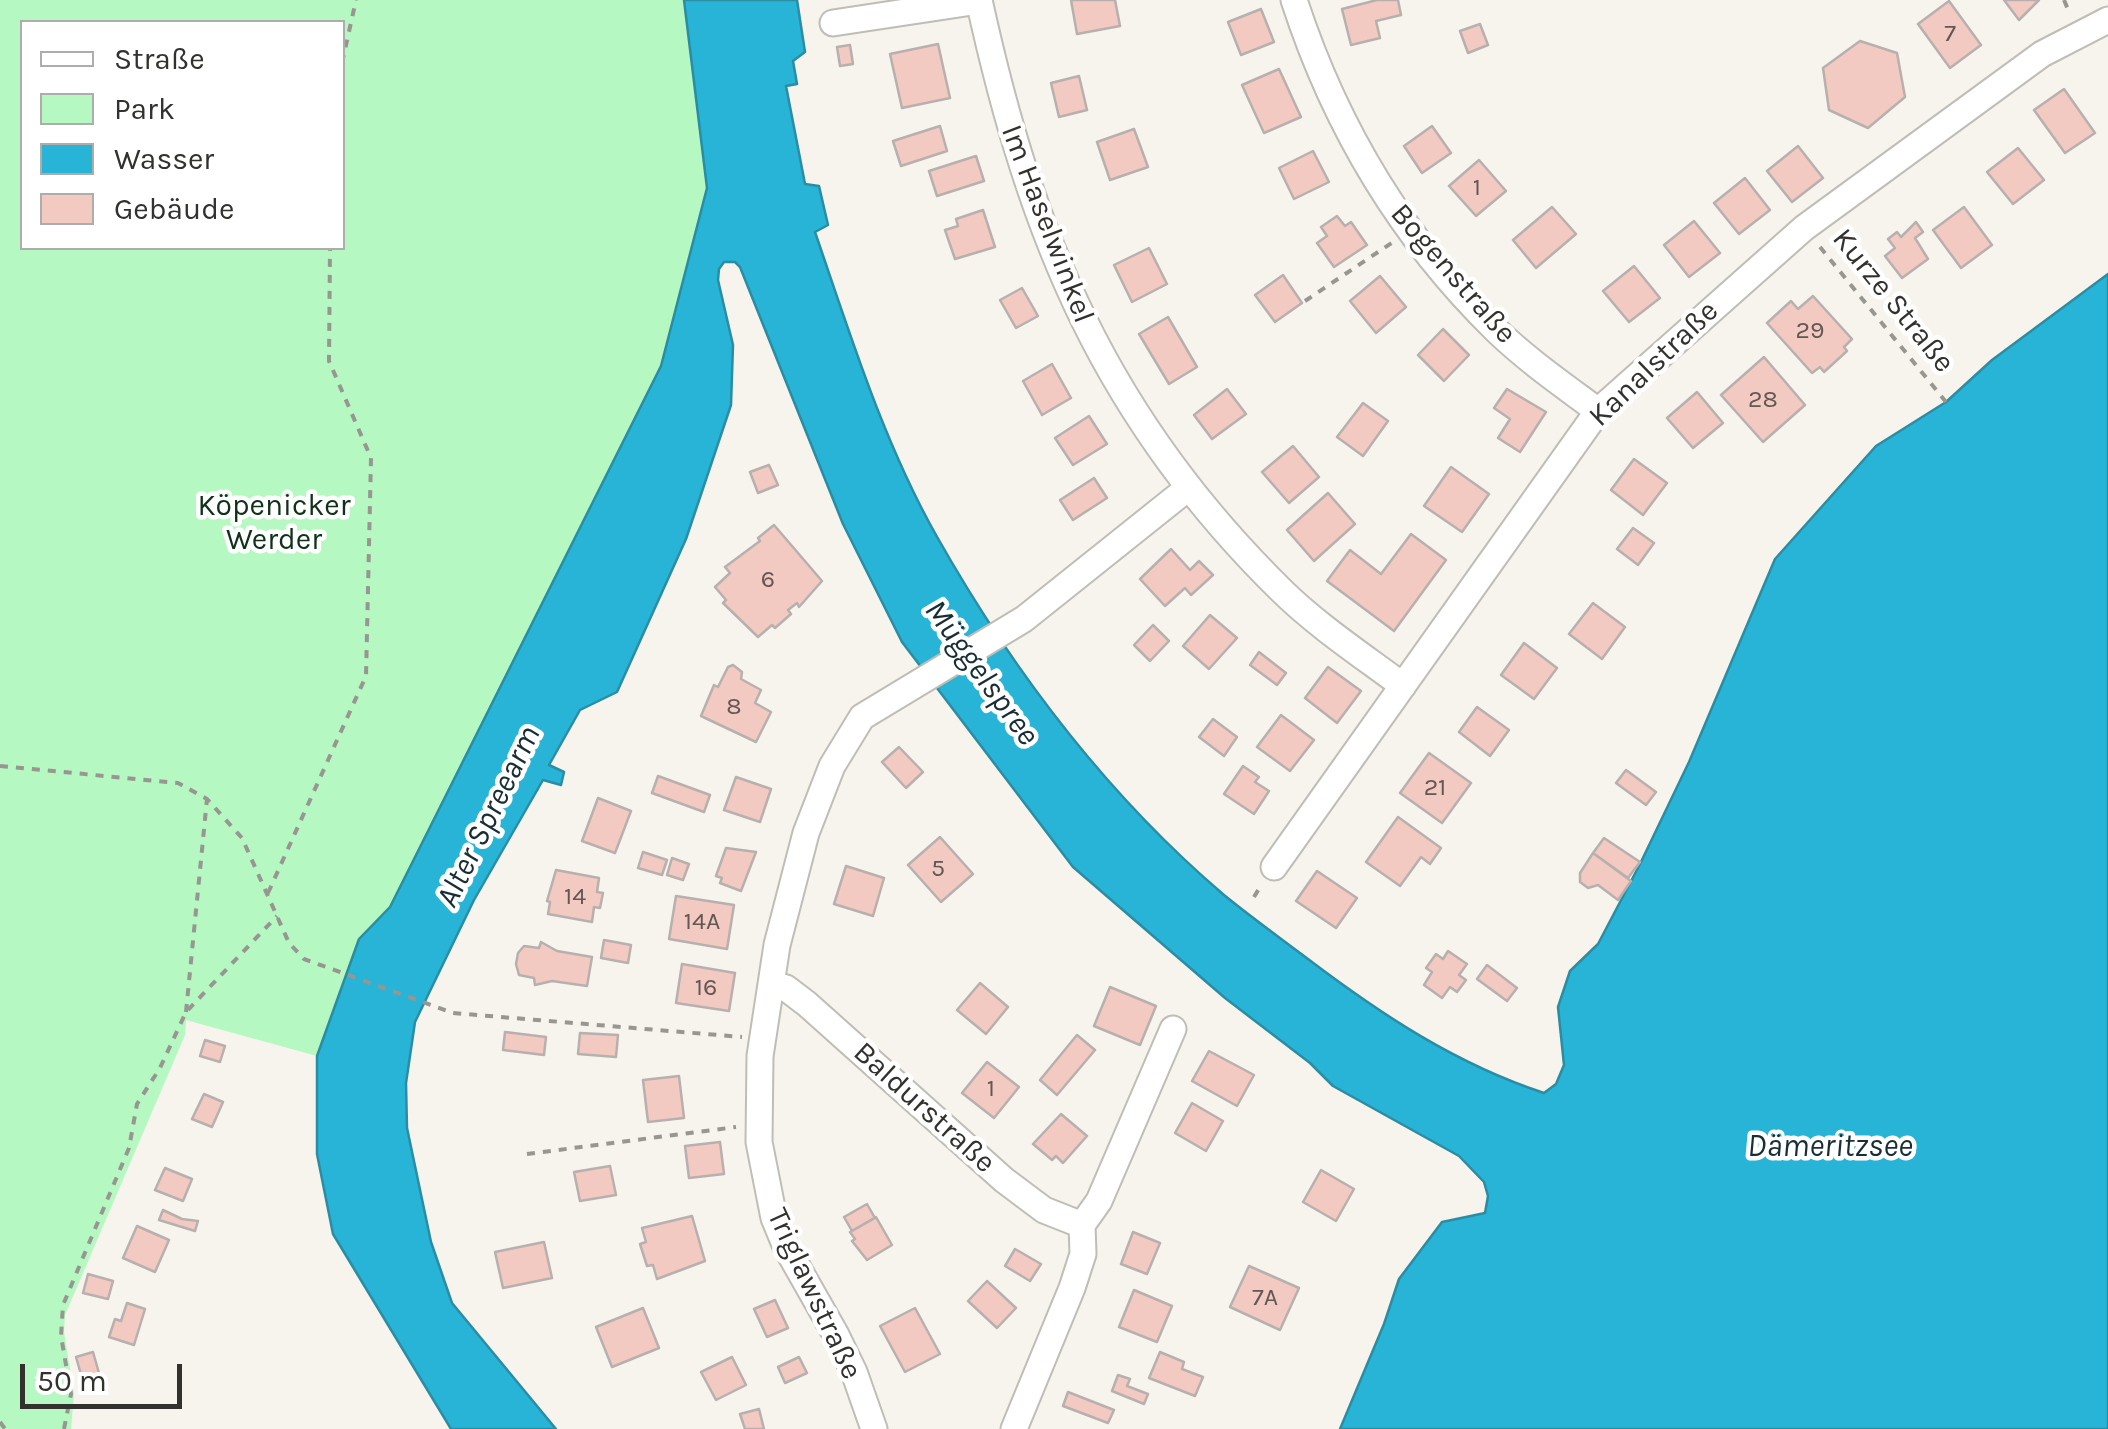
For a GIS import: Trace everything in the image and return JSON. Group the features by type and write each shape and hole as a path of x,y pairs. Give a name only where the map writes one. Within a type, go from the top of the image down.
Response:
{"street":[{"path":"833,23 979,0"},
{"name":"Im Haselwinkel","path":"979,0 1003,107 1033,200 1067,289 1126,399 1188,488 1285,594 1403,686"},
{"name":"Bogenstraße","path":"1294,0 1317,64 1357,150 1410,231 1498,332 1598,411"},
{"name":"Kanalstraße","path":"1274,867 1598,411 1804,228 2042,54 2108,20"},
{"name":"Triglawstraße","path":"874,1429 842,1347 774,1218 765,1184 758,1124 772,984 793,880 822,790 862,717 1024,620 1188,488"},
{"name":"Baldurstraße","path":"772,984 786,988 807,1004 1004,1180 1044,1210 1082,1226"},
{"path":"1014,1429 1083,1254 1082,1226 1100,1200 1173,1029"}],"path":[{"path":"345,50 356,0"},
{"name":"Kurze Straße","path":"1804,228 1946,402"},
{"path":"1305,302 1410,231"},
{"path":"268,893 366,676 371,458 329,361 330,250"},
{"path":"0,766 178,782 207,799 242,838 289,943 304,959 334,971 452,1013 574,1027 764,1038"},
{"path":"186,1012 207,799"},
{"path":"64,1429 71,1394 61,1336 63,1305 129,1148 137,1104 160,1068 186,1012 278,916"},
{"path":"527,1154 758,1124"},
{"path":"0,1422 5,1429"}],"green space":[{"name":"Köpenicker Werder","path":"0,0 684,0 707,188 661,366 390,907 359,939 317,1056 186,1020 185,1035 65,1315 74,1394 71,1429 0,1429"}],"water":[{"name":"Dämeritzsee","path":"684,0 797,0 805,52 793,61 797,84 786,86 805,184 819,186 828,225 815,232 869,386 936,535 996,633 1064,727 1140,815 1255,919 1421,1036 1480,1068 1544,1093 1556,1084 1564,1065 1558,1007 1570,971 1598,944 1640,864 1689,762 1775,559 1876,446 1946,402 1992,360 2108,274 2108,1429 1340,1429 1399,1279 1442,1222 1485,1213 1488,1196 1484,1182 1459,1156 1333,1086 1073,867 902,642 843,524 740,267 735,262 724,262 718,280 733,345 731,405 686,539 617,692 580,710 549,765 564,772 561,785 543,780 474,900 415,1022 406,1083 407,1128 431,1242 452,1303 556,1429 451,1429 333,1234 317,1154 317,1056 359,939 390,907 661,366 707,188"}],"building":[{"path":"1071,0 1115,0 1120,26 1077,34"},
{"path":"1377,0 1398,0 1401,15 1376,21 1380,38 1351,45 1342,9"},
{"path":"2004,0 2039,0 2019,20"},
{"path":"1949,1 1981,45 1950,68 1918,24"},
{"path":"1261,9 1274,42 1241,55 1228,22"},
{"path":"1480,24 1488,45 1468,53 1460,31"},
{"path":"1860,41 1897,53 1905,97 1868,128 1829,110 1823,68"},
{"path":"938,44 950,98 902,108 890,54"},
{"path":"850,45 853,64 840,66 837,47"},
{"path":"1279,69 1301,117 1264,133 1242,85"},
{"path":"1079,76 1087,110 1059,117 1051,83"},
{"path":"2064,89 2095,133 2065,153 2034,110"},
{"path":"940,126 947,151 901,166 893,141"},
{"path":"1432,126 1451,153 1422,173 1404,146"},
{"path":"1134,129 1148,167 1110,180 1097,142"},
{"path":"1798,146 1823,178 1792,202 1767,171"},
{"path":"2018,148 2044,180 2013,204 1987,172"},
{"path":"1313,151 1329,182 1294,199 1279,168"},
{"path":"976,156 984,181 937,196 929,171"},
{"path":"1479,160 1506,191 1476,216 1449,186"},
{"path":"1745,178 1770,210 1739,234 1714,203"},
{"path":"1552,207 1576,234 1536,268 1513,240"},
{"path":"1964,207 1992,245 1961,268 1933,230"},
{"path":"983,210 995,247 955,259 945,230 958,226 956,219"},
{"path":"1337,216 1345,226 1351,222 1367,245 1334,267 1317,243 1327,236 1321,227"},
{"path":"1694,221 1720,253 1689,277 1664,245"},
{"path":"1916,222 1923,232 1915,238 1928,259 1902,278 1885,256 1895,248 1888,239 1897,232 1901,237"},
{"path":"1149,248 1167,284 1132,302 1114,265"},
{"path":"1634,266 1660,298 1629,322 1603,291"},
{"path":"1283,275 1302,303 1275,322 1255,295"},
{"path":"1380,276 1406,307 1376,333 1350,301"},
{"path":"1022,288 1038,316 1016,328 1000,300"},
{"path":"1813,296 1852,339 1844,347 1847,351 1824,372 1820,367 1812,373 1767,323 1791,301 1798,309"},
{"path":"1168,317 1197,367 1169,384 1139,334"},
{"path":"1443,329 1469,355 1444,381 1418,355"},
{"path":"1764,357 1805,405 1763,442 1721,395"},
{"path":"1052,364 1071,398 1042,415 1023,381"},
{"path":"1227,389 1246,414 1212,439 1194,415"},
{"path":"1507,389 1546,412 1520,452 1498,438 1510,419 1494,408"},
{"path":"1697,392 1723,423 1693,448 1667,418"},
{"path":"1363,403 1388,421 1363,456 1337,437"},
{"path":"1089,416 1107,444 1073,465 1055,438"},
{"path":"1293,446 1319,477 1289,503 1262,472"},
{"path":"1634,459 1667,483 1643,515 1611,490"},
{"path":"769,465 778,485 758,493 750,472"},
{"path":"1451,467 1489,494 1462,532 1424,506"},
{"path":"1094,478 1107,498 1073,520 1060,500"},
{"path":"1328,493 1355,524 1314,561 1287,530"},
{"path":"774,525 822,581 799,607 797,603 788,610 791,614 775,628 772,625 758,637 723,603 726,600 715,587 730,573 725,567 760,541 758,538"},
{"path":"1633,528 1654,543 1638,565 1617,549"},
{"path":"1411,534 1446,560 1394,631 1327,581 1350,550 1381,574"},
{"path":"1171,549 1190,570 1199,561 1213,575 1191,595 1185,588 1165,606 1140,579"},
{"path":"1593,603 1625,627 1602,659 1569,634"},
{"path":"1210,615 1237,638 1209,669 1183,646"},
{"path":"1153,625 1169,641 1150,661 1134,645"},
{"path":"1524,643 1557,668 1534,699 1501,675"},
{"path":"1259,652 1286,673 1277,685 1250,665"},
{"path":"733,665 742,672 741,679 761,690 755,703 771,712 756,742 701,716 714,685 718,687 728,667"},
{"path":"1328,667 1361,691 1337,723 1305,698"},
{"path":"1477,707 1509,730 1490,756 1459,732"},
{"path":"1281,715 1314,740 1290,771 1257,747"},
{"path":"1213,719 1237,737 1224,756 1199,737"},
{"path":"899,747 923,772 906,788 882,762"},
{"path":"1429,753 1471,783 1442,823 1400,793"},
{"path":"1243,766 1259,777 1255,782 1269,791 1254,814 1224,794"},
{"path":"1626,770 1656,792 1646,805 1616,783"},
{"path":"658,776 710,795 704,812 652,793"},
{"path":"736,777 771,789 760,822 724,810"},
{"path":"598,798 631,811 615,853 582,841"},
{"path":"1398,817 1441,848 1430,864 1421,857 1400,886 1366,862"},
{"path":"940,837 973,874 941,902 908,865"},
{"path":"1604,838 1640,862 1628,878 1593,853"},
{"path":"726,848 756,852 741,891 720,883 722,878 716,876"},
{"path":"643,852 667,860 662,875 638,868"},
{"path":"1593,853 1631,881 1618,900 1598,885 1588,888 1580,882 1580,873"},
{"path":"672,858 689,864 683,880 667,875"},
{"path":"846,866 884,878 873,916 834,904"},
{"path":"556,870 599,878 597,892 603,893 600,908 594,907 592,922 548,914 547,901"},
{"path":"1317,871 1357,898 1336,928 1296,901"},
{"path":"676,896 734,905 727,949 669,939"},
{"path":"604,940 631,945 628,963 601,958"},
{"path":"541,942 557,951 592,957 587,986 552,981 535,985 534,978 519,975 518,953 524,946 539,948"},
{"path":"1448,951 1467,964 1459,975 1466,980 1457,992 1450,987 1442,998 1424,985 1432,972 1426,968 1436,954 1443,959"},
{"path":"682,964 735,973 729,1011 676,1003"},
{"path":"1487,965 1517,988 1507,1001 1477,979"},
{"path":"980,983 1008,1007 986,1034 957,1010"},
{"path":"1110,987 1156,1006 1140,1045 1094,1026"},
{"path":"505,1032 546,1037 544,1055 503,1050"},
{"path":"580,1033 618,1035 616,1057 578,1054"},
{"path":"1077,1035 1095,1050 1057,1095 1040,1080"},
{"path":"205,1040 225,1046 220,1062 200,1056"},
{"path":"1209,1051 1254,1075 1237,1106 1192,1081"},
{"path":"987,1062 1019,1087 994,1118 962,1093"},
{"path":"679,1076 684,1118 648,1122 643,1080"},
{"path":"204,1094 223,1102 212,1127 192,1119"},
{"path":"1192,1103 1223,1121 1206,1151 1175,1133"},
{"path":"1061,1114 1087,1136 1063,1163 1056,1156 1052,1160 1033,1144"},
{"path":"720,1142 724,1174 689,1178 685,1146"},
{"path":"610,1166 616,1195 580,1201 574,1172"},
{"path":"165,1168 192,1179 183,1201 155,1190"},
{"path":"1321,1170 1354,1189 1336,1221 1303,1202"},
{"path":"867,1204 875,1218 852,1231 844,1217"},
{"path":"163,1210 198,1221 195,1231 159,1220"},
{"path":"692,1216 705,1261 657,1279 653,1265 647,1266 640,1244 646,1242 642,1228"},
{"path":"876,1217 892,1245 867,1260 850,1232"},
{"path":"137,1226 169,1240 155,1272 123,1258"},
{"path":"1133,1232 1160,1243 1147,1274 1121,1264"},
{"path":"544,1242 552,1278 503,1288 495,1252"},
{"path":"1015,1249 1041,1264 1030,1281 1005,1266"},
{"path":"1249,1266 1299,1288 1280,1330 1230,1307"},
{"path":"88,1274 113,1281 108,1299 83,1293"},
{"path":"987,1281 1016,1308 997,1328 968,1301"},
{"path":"1134,1290 1172,1306 1157,1342 1119,1327"},
{"path":"775,1300 788,1328 767,1337 754,1309"},
{"path":"127,1303 145,1309 134,1345 109,1337 115,1319 121,1321"},
{"path":"643,1308 659,1348 612,1367 596,1327"},
{"path":"915,1308 940,1354 905,1372 880,1326"},
{"path":"93,1352 103,1387 86,1392 76,1357"},
{"path":"1160,1352 1184,1362 1182,1369 1203,1377 1195,1396 1149,1378"},
{"path":"732,1357 746,1385 716,1400 701,1372"},
{"path":"799,1357 807,1373 785,1383 778,1367"},
{"path":"1118,1375 1130,1379 1127,1386 1148,1394 1144,1404 1112,1391"},
{"path":"1068,1392 1114,1410 1108,1423 1063,1406"},
{"path":"759,1409 764,1429 745,1429 740,1414"}],"water label":[{"name":"Müggelspree","path":"981,673"},
{"name":"Alter Spreearm","path":"489,817"}]}
